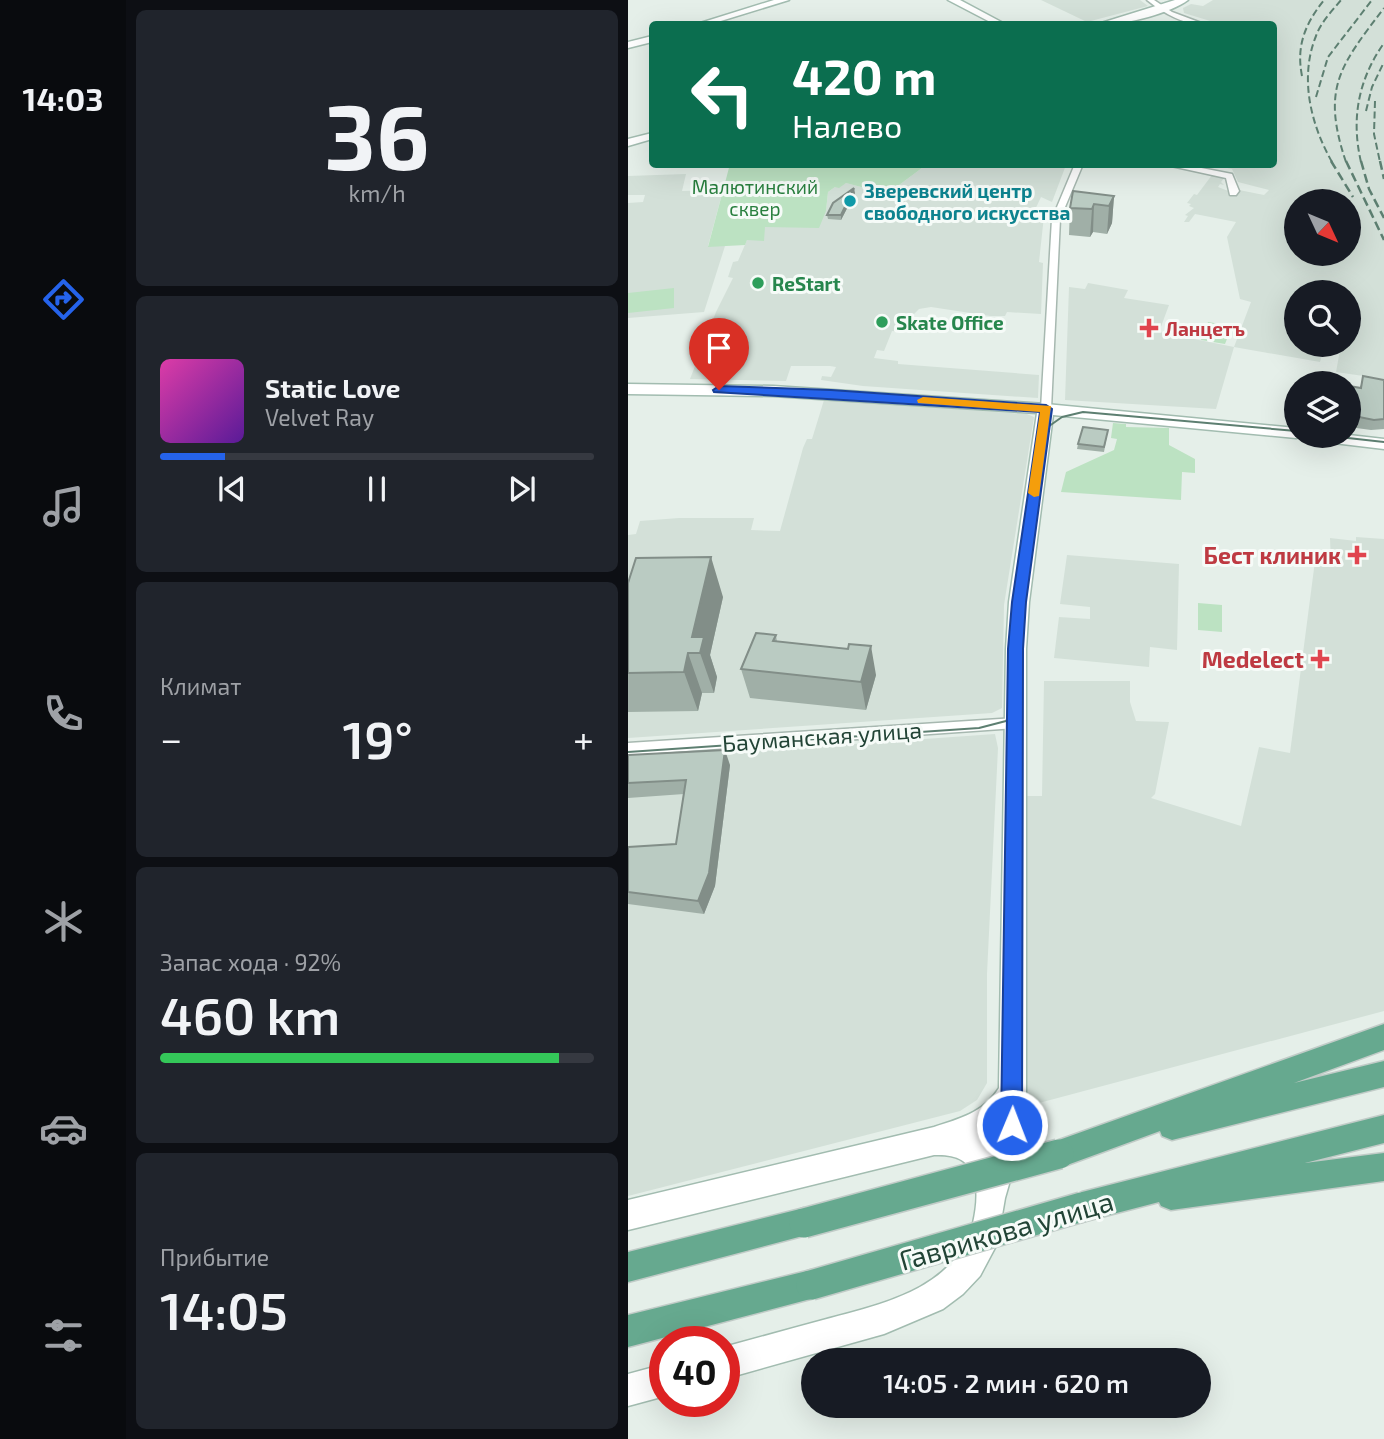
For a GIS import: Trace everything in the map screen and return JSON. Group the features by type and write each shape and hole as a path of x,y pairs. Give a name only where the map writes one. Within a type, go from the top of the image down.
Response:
{"main road":[{"path":"1059,1154 1384,1037"},
{"path":"628,1267 1059,1154 1384,1074"},
{"name":"Гаврикова улица","path":"628,1331 811,1285 1082,1207 1384,1129"},
{"path":"1082,1207 1384,1167"}],"street":[{"path":"712,21 784,0"},
{"path":"953,0 994,21"},
{"path":"1150,0 1163,9 1193,21"},
{"path":"1115,21 1163,9 1183,0"},
{"path":"632,45 649,40"},
{"path":"628,143 649,137"},
{"path":"740,1359 903,1313 932,1298 961,1275 979,1251 987,1231 991,1194 1012,1125 1012,832 1019,602 1046,409 1056,219 1077,168"},
{"path":"1187,168 1229,176 1235,191 1233,193"},
{"path":"628,389 773,391 1046,409 1284,432"},
{"path":"1046,409 1069,405 1284,424"},
{"path":"1361,433 1384,435"},
{"path":"1361,441 1384,444"},
{"name":"Бауманская улица","path":"628,749 1016,723"},
{"path":"628,1215 934,1141 986,1123 1000,1111 1012,1091"},
{"path":"934,1141 952,1139 966,1144 979,1157 991,1194"},
{"path":"628,1390 649,1384"}],"shaded area":[{"path":"1041,0 1140,0 1148,6 1091,21 1085,21"},
{"path":"1213,0 1384,0 1384,379 1361,376 1361,371 1336,371 1339,357 1361,357 1361,280 1284,280 1284,356 1234,347 1251,302 1240,299 1227,237 1236,222 1195,214 1189,222 1184,222 1188,216 1185,215 1194,208 1187,203 1194,194 1197,195 1212,175 1225,177 1221,182 1224,185 1220,184 1218,187 1236,194 1239,190 1264,195 1269,190 1238,182 1232,169 1227,168 1277,168 1277,21 1210,21 1184,13 1183,8 1191,4 1203,6"},
{"path":"922,168 1065,168 1052,202 1041,197 1033,214 1044,216 1039,262 1043,263 1041,314 1007,312 1005,316 990,316 931,307 919,309 913,315 909,314 901,332 892,331 884,351 877,350 874,358 898,361 898,364 1039,375 1038,398 863,386 821,380 822,376 831,377 836,367 830,366 791,366 786,381 690,379 716,312 733,278 728,277 733,262 738,261 747,240 765,227 826,211 828,192 846,183 887,194"},
{"path":"686,174 682,191 723,190 708,246 725,246 704,312 628,318 628,203 643,202 645,195 628,195 628,176"},
{"path":"1088,283 1128,290 1124,298 1169,305 1159,332 1234,347 1216,409 1065,400 1069,287 1085,289"},
{"path":"1291,357 1321,357 1320,362"},
{"path":"824,400 1027,414 1034,417 1004,605 1002,708 992,713 628,738 628,535 636,534 640,521 679,518 754,518 751,530 780,531 803,448 807,439 812,439"},
{"path":"1356,537 1384,539 1384,1011 1024,1107 1027,796 1042,796 1044,681 1130,681 1130,702 1136,721 1169,722 1155,794 1151,798 1241,826 1259,747 1290,753 1315,561 1331,563 1330,538 1356,541"},
{"path":"1067,555 1179,564 1177,650 1150,647 1149,667 1054,658 1059,617 1090,619 1090,607 1060,604"},
{"path":"995,734 998,748 987,974 987,1083 977,1100 960,1111 628,1196 628,760"}],"green space":[{"name":"Малютинский сквер","path":"729,168 922,168 887,194 846,183 839,188 835,187 828,192 826,211 819,228 765,227 764,241 747,240 745,245 708,247"},
{"path":"674,288 674,308 628,313 628,293"},
{"path":"1208,322 1232,326 1225,344 1201,340"},
{"path":"1113,423 1126,424 1126,427 1169,428 1169,445 1195,459 1195,473 1182,472 1181,500 1061,492 1066,472 1114,450 1117,439 1111,438"},
{"path":"1198,603 1222,605 1222,632 1198,630"}],"building":[{"path":"854,188 841,215 827,215 833,203"},
{"path":"1073,191 1114,196 1109,206 1094,204 1092,209 1070,208"},
{"path":"1363,376 1384,380 1384,419 1361,417"},
{"path":"1083,427 1108,430 1104,447 1078,444"},
{"path":"711,557 692,637 704,637 700,653 688,653 684,672 628,673 628,583 636,558"},
{"path":"756,633 776,635 773,641 848,649 849,644 871,646 861,682 741,669"},
{"path":"725,750 709,873 698,901 628,892 628,847 676,844 686,780 628,783 628,755"}],"tram line":[{"path":"628,752 979,728 1006,721 1019,705 1021,617 1045,429 1062,417 1083,412 1284,430"},
{"path":"1361,439 1384,442"}],"railway":[{"path":"1302,76 1301,45 1307,27 1324,0"},
{"path":"1332,162 1313,117 1308,68 1318,31 1341,0"},
{"path":"1316,97 1328,57 1372,0"},
{"path":"1346,162 1335,115 1339,79 1356,46 1384,8"},
{"path":"1361,162 1357,130 1359,100 1368,71 1384,43"},
{"path":"1366,111 1372,87 1384,62"},
{"path":"1375,101 1374,134 1380,162"},
{"path":"1331,161 1348,189"},
{"path":"1346,161 1384,240"},
{"path":"1361,161 1369,189 1384,218"},
{"path":"1380,161 1384,179"}],"slow traffic":[{"path":"923,400 1046,409 1034,493"}],"place":[{"name":"Зверевский центр свободного искусства","path":"850,201"},
{"name":"ReStart","path":"758,283"},
{"name":"Skate Office","path":"882,322"},
{"name":"Ланцетъ","path":"1149,328"},
{"name":"Бест клиник","path":"1357,555"},
{"name":"Medelect","path":"1320,659"}],"route":[{"path":"719,390 831,394 1046,409 1019,602 1016,649 1012,832 1012,1125"}]}
